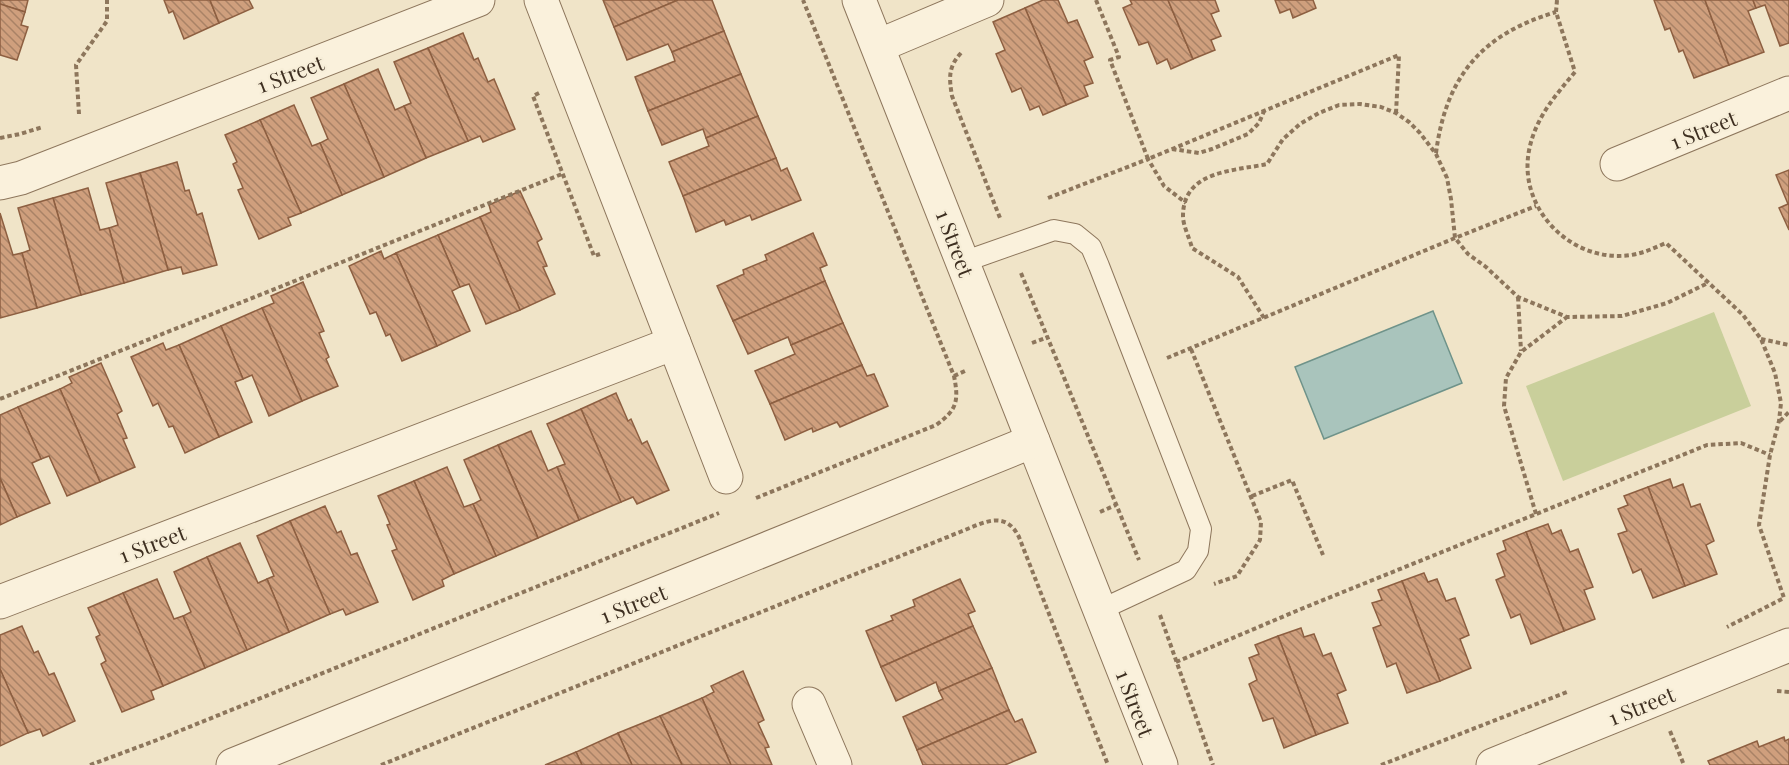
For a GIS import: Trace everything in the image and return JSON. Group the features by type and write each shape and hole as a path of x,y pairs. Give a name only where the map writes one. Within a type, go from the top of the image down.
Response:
{"street":[{"name":"1 Street","path":"0,183 21,178 478,0"},
{"path":"541,0 726,477"},
{"name":"1 Street","path":"859,0 1161,765"},
{"path":"878,46 987,0"},
{"name":"1 Street","path":"1617,164 1789,93"},
{"name":"1 Street","path":"0,602 674,343"},
{"name":"1 Street","path":"233,765 1033,441"},
{"name":"1 Street","path":"1493,765 1789,645"},
{"path":"809,704 835,765"}],"lane":[{"path":"963,262 1054,230 1075,234 1091,247 1201,529 1198,552 1186,570 1100,610"}],"path":[{"path":"69,118 79,114 76,65 107,21 107,0"},
{"path":"754,498 936,425 952,411 958,393 954,376 803,0"},
{"path":"1096,0 1119,57 1110,60 1148,159 1164,186 1186,203"},
{"path":"1557,0 1556,12 1575,72 1545,108 1535,127 1529,148 1528,168 1530,188 1536,206 1560,235 1575,245 1602,254 1630,255 1648,251 1666,243 1743,315 1761,339 1775,373 1781,403 1759,525 1784,598 1725,628"},
{"path":"1436,154 1439,129 1446,106 1457,83 1471,63 1488,45 1509,30 1532,19 1556,12"},
{"path":"961,52 954,61 949,75 952,96 1010,245 1150,587 1213,765"},
{"path":"1042,201 1399,55 1396,113"},
{"path":"1264,318 1238,277 1192,248 1183,217 1188,194 1201,181 1217,172 1267,164 1283,139 1300,124 1319,112 1339,105 1360,104 1381,107 1396,113 1420,133 1436,154 1447,178 1455,238 1468,254 1486,267 1518,297 1567,317 1622,316 1667,303 1708,283"},
{"path":"1171,149 1199,153 1212,149 1248,134 1259,123 1264,111"},
{"path":"0,138 20,135 50,124"},
{"path":"0,399 562,174"},
{"path":"1139,370 1536,206"},
{"path":"1000,218 1011,213"},
{"path":"1518,297 1521,352"},
{"path":"1536,514 1504,406 1506,378 1521,352 1567,317"},
{"path":"1761,339 1789,345"},
{"path":"1779,421 1789,412"},
{"path":"1176,662 1707,445 1741,443 1770,455"},
{"path":"1252,496 1292,480 1323,555"},
{"path":"90,765 721,512"},
{"path":"381,765 992,520 1001,520 1010,524 1019,537 1108,765"},
{"path":"1381,765 1571,690"},
{"path":"1670,730 1684,765"}],"green space":[{"path":"1714,312 1751,406 1563,481 1526,386"}],"water":[{"path":"1433,311 1462,383 1324,439 1295,367"}],"building":[{"path":"0,0 28,0 25,12 0,4"},
{"path":"164,0 210,0 219,23 184,39 173,11 169,13"},
{"path":"210,0 249,0 253,8 219,23"},
{"path":"603,0 678,0 614,27"},
{"path":"678,0 712,0 724,31 672,52 668,44 627,60 614,27"},
{"path":"1043,0 1058,0 1068,23 1077,20 1093,57 1084,61 1093,83 1084,86 1088,96 1066,105 1025,8"},
{"path":"1130,0 1168,0 1193,59 1171,69 1167,59 1157,64 1148,42 1139,45 1123,8 1132,4"},
{"path":"1168,0 1215,0 1219,11 1211,14 1221,36 1211,40 1215,50 1193,59"},
{"path":"1275,0 1313,0 1316,8 1293,18 1290,9 1280,13"},
{"path":"1654,0 1705,0 1729,65 1694,78 1683,50 1679,52 1670,28 1665,30"},
{"path":"1705,0 1753,0 1756,8 1748,11 1764,52 1729,65"},
{"path":"1753,0 1789,0 1789,43 1780,46 1765,5 1756,8"},
{"path":"0,4 25,12 21,25 28,27 17,60 0,55"},
{"path":"1025,8 1066,105 1043,115 1039,106 1030,110 1021,88 1012,92 996,54 1005,50 993,22"},
{"path":"724,31 741,74 648,111 635,77 675,61 672,52"},
{"path":"463,33 474,60 478,58 488,82 494,79 515,129 483,142 480,136 468,141 428,48"},
{"path":"428,48 468,141 426,158 404,106 411,103 394,62"},
{"path":"378,69 395,110 404,106 426,158 384,177 344,84"},
{"path":"741,74 758,116 706,138 703,129 662,145 648,111"},
{"path":"344,84 384,177 342,195 320,143 328,139 311,98"},
{"path":"294,105 312,146 320,143 342,195 301,213 260,120"},
{"path":"758,116 776,158 683,196 669,162 709,146 706,138"},
{"path":"260,120 301,213 288,218 291,225 259,239 238,190 243,188 233,164 237,162 225,135"},
{"path":"776,158 781,171 787,168 801,200 752,220 750,215 726,225 724,220 696,232 683,196"},
{"path":"177,162 185,191 189,190 197,215 202,213 217,265 183,274 181,267 168,270 140,173"},
{"path":"1789,170 1789,230 1779,208 1788,204 1776,175"},
{"path":"140,173 168,270 124,283 109,228 118,225 106,183"},
{"path":"88,188 100,230 109,228 124,283 81,295 53,198"},
{"path":"520,191 542,239 537,242 547,266 543,267 555,294 520,310 480,217 491,212 489,205"},
{"path":"53,198 81,295 37,308 22,253 30,250 18,208"},
{"path":"0,213 13,255 22,253 37,308 0,318"},
{"path":"480,217 520,310 486,324 469,284 460,287 438,235"},
{"path":"813,233 827,265 820,268 825,281 733,321 717,286 744,274 743,270 767,260 765,255"},
{"path":"438,235 460,287 452,291 470,331 437,346 396,253"},
{"path":"381,251 384,259 396,253 437,346 402,361 390,334 386,336 376,312 370,314 349,266"},
{"path":"825,281 843,323 791,345 788,337 748,354 733,321"},
{"path":"303,282 324,331 319,333 329,357 326,359 338,386 302,401 262,308 274,303 271,296"},
{"path":"262,308 302,401 269,416 252,375 243,379 221,326"},
{"path":"843,323 862,365 770,404 755,371 795,354 791,345"},
{"path":"221,326 243,379 235,382 252,422 219,437 179,345"},
{"path":"163,343 166,350 179,345 219,437 185,453 173,426 169,427 158,403 153,406 131,357"},
{"path":"101,363 122,411 117,414 127,438 123,439 135,467 100,482 60,389 72,383 69,377"},
{"path":"862,365 867,376 874,374 888,406 840,427 837,422 813,432 812,428 785,440 770,404"},
{"path":"60,389 100,482 67,496 49,456 41,459 18,407"},
{"path":"616,393 628,421 631,419 642,444 647,441 669,490 637,504 633,497 621,502 581,409"},
{"path":"18,407 41,459 32,463 50,503 17,517 0,478 0,415"},
{"path":"581,409 621,502 579,520 557,467 565,464 547,424"},
{"path":"531,431 548,471 557,467 579,520 538,538 498,445"},
{"path":"498,445 538,538 496,556 473,504 481,500 464,460"},
{"path":"447,467 464,507 473,504 496,556 454,574 414,481"},
{"path":"0,478 17,517 0,525"},
{"path":"1670,479 1673,488 1683,484 1691,507 1700,504 1714,541 1706,545 1717,574 1685,586 1648,487"},
{"path":"414,481 454,574 442,580 444,586 413,600 392,551 397,549 387,525 390,524 378,496"},
{"path":"1648,487 1685,586 1653,598 1641,569 1633,573 1618,534 1627,531 1618,509 1628,505 1624,496"},
{"path":"325,506 337,533 341,531 351,555 357,553 378,602 346,615 343,609 330,614 290,521"},
{"path":"290,521 330,614 289,632 267,579 274,576 257,536"},
{"path":"1548,524 1552,534 1561,530 1570,552 1578,549 1593,587 1584,590 1595,619 1564,631 1526,532"},
{"path":"1526,532 1564,631 1531,644 1520,614 1511,618 1496,580 1505,576 1497,554 1506,550 1503,541"},
{"path":"240,543 258,583 267,579 289,632 247,650 207,557"},
{"path":"207,557 247,650 205,668 183,616 191,612 174,572"},
{"path":"1424,573 1428,582 1437,579 1446,601 1455,598 1469,635 1460,639 1471,668 1440,681 1402,581"},
{"path":"157,579 174,619 183,616 205,668 163,686 123,593"},
{"path":"960,579 975,611 968,614 973,626 881,667 866,631 893,620 891,616 915,606 913,600"},
{"path":"1402,581 1440,681 1407,693 1396,663 1387,667 1373,628 1381,625 1372,603 1382,600 1378,590"},
{"path":"123,593 163,686 151,691 154,699 122,712 101,664 106,661 96,637 100,635 88,608"},
{"path":"22,626 34,653 38,651 49,675 54,673 75,721 43,736 40,729 28,733 0,669 0,635"},
{"path":"973,626 992,668 939,691 936,682 896,701 881,667"},
{"path":"1301,628 1304,637 1314,634 1323,656 1331,653 1346,690 1337,694 1348,723 1316,735 1278,636"},
{"path":"1278,636 1316,735 1284,748 1273,718 1263,721 1249,684 1257,680 1249,658 1259,654 1255,645"},
{"path":"992,668 1009,710 917,750 903,717 943,699 939,691"},
{"path":"0,669 28,733 0,746"},
{"path":"743,671 764,720 758,723 769,747 765,748 772,765 731,765 702,698 714,692 711,686"},
{"path":"702,698 731,765 682,765 660,716"},
{"path":"1009,710 1015,722 1022,719 1036,752 1005,765 923,765 917,750"},
{"path":"660,716 682,765 632,765 618,733"},
{"path":"618,733 632,765 582,765 576,752"},
{"path":"1784,737 1785,741 1789,739 1789,765 1710,765 1708,761 1757,741 1759,747"},
{"path":"576,752 582,765 545,765"}]}
